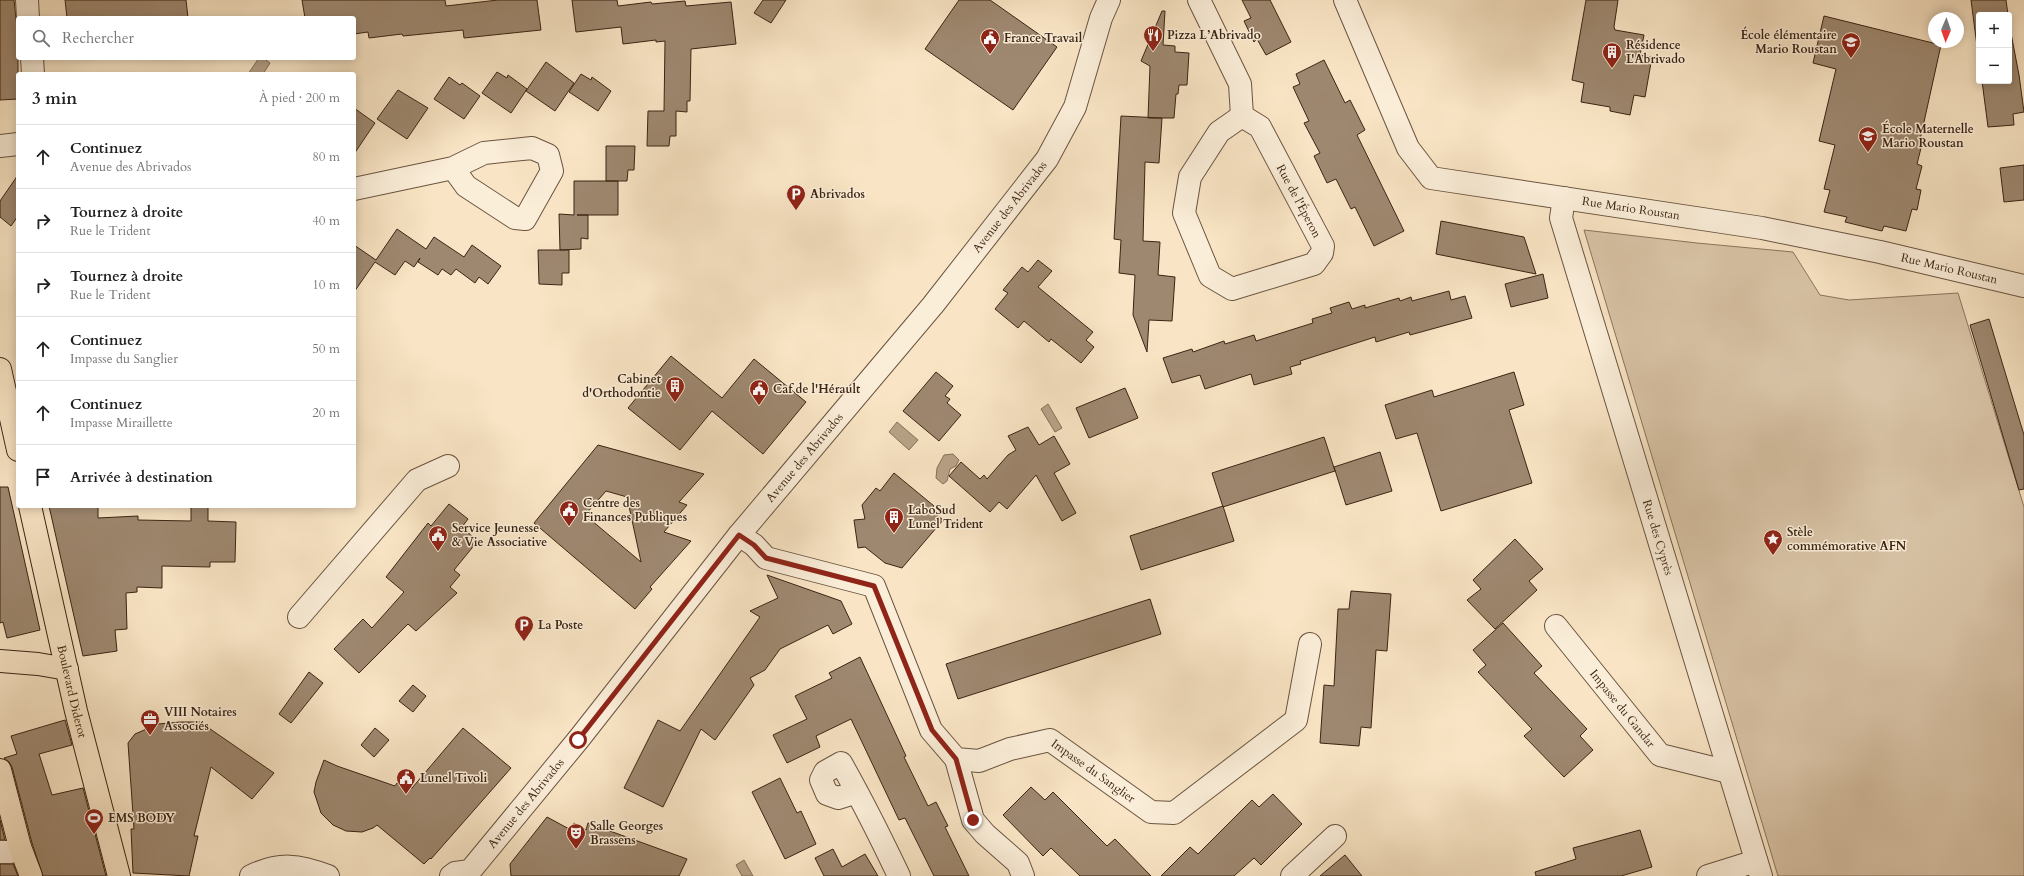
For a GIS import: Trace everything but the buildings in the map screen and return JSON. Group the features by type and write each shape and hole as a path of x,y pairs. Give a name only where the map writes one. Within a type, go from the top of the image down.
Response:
{"main road":[{"path":"0,370 16,441"},
{"name":"Boulevard Diderot","path":"30,508 67,669 119,876"},
{"path":"0,661 38,664 67,669"},
{"path":"0,770 10,850 31,876"}],"street":[{"path":"27,0 28,16"},
{"name":"Avenue des Abrivados","path":"464,874 578,740 739,535 933,305 1047,159 1075,107 1100,18 1109,0"},
{"path":"1199,0 1240,84 1242,116"},
{"name":"Rue Mario Roustan","path":"1345,0 1408,148 1431,178 1772,230 1880,252 2024,286"},
{"path":"32,60 33,72"},
{"name":"Rue de l'Éperon","path":"1242,116 1260,127 1323,246 1322,253 1314,264 1232,289 1210,276 1184,214 1190,177 1219,132 1242,116"},
{"path":"0,146 16,144"},
{"path":"356,189 452,168"},
{"name":"Rue des Cyprès","path":"1564,198 1561,218 1758,869"},
{"path":"299,616 417,480 448,466"},
{"path":"739,535 754,545 766,558 874,586 932,730 956,759 973,820 985,834 1018,863 1023,876"},
{"name":"Impasse du Gandar","path":"1556,626 1660,755 1729,772"},
{"name":"Impasse du Sanglier","path":"956,759 979,761 1010,749 1050,740 1151,812 1174,813 1296,720 1310,644"},
{"path":"857,792 900,876"},
{"path":"1292,876 1335,836"},
{"path":"262,874 279,866 305,867 328,876"},
{"path":"1708,876 1758,869"}],"shaded area":[{"path":"258,60 266,60 270,63 264,72 249,72"},
{"path":"1584,230 1793,252 1820,295 1849,300 1958,293 2024,507 2024,876 1778,876"},
{"path":"1048,404 1062,428 1055,432 1041,409"},
{"path":"897,422 918,440 909,450 889,432"},
{"path":"953,454 959,460 956,466 950,469 947,481 943,484 936,478 937,468 944,455"},
{"path":"744,860 753,876 742,876 736,865"}],"place":[{"name":"Pizza L’Abrivado","path":"1153,52"},
{"name":"France Travail","path":"990,55"},
{"name":"École élémentaire Mario Roustan","path":"1851,59"},
{"name":"Résidence L'Abrivado","path":"1612,69"},
{"name":"École Maternelle Mario Roustan","path":"1868,153"},
{"name":"Abrivados","path":"796,211"},
{"name":"Cabinet d'Orthodontie","path":"675,403"},
{"name":"Caf de l'Hérault","path":"759,406"},
{"name":"Centre des Finances Publiques","path":"569,527"},
{"name":"LaboSud Lunel Trident","path":"894,534"},
{"name":"Service Jeunesse & Vie Associative","path":"438,552"},
{"name":"Stèle commémorative AFN","path":"1773,556"},
{"name":"La Poste","path":"524,642"},
{"name":"VIII Notaires Associés","path":"150,736"},
{"name":"Lunel Tivoli","path":"406,795"},
{"name":"EMS BODY","path":"94,835"},
{"name":"Salle Georges Brassens","path":"576,850"}],"route":[{"path":"578,740 606,702 739,535 754,545 766,558 874,586 932,730 956,759 973,820"}]}
